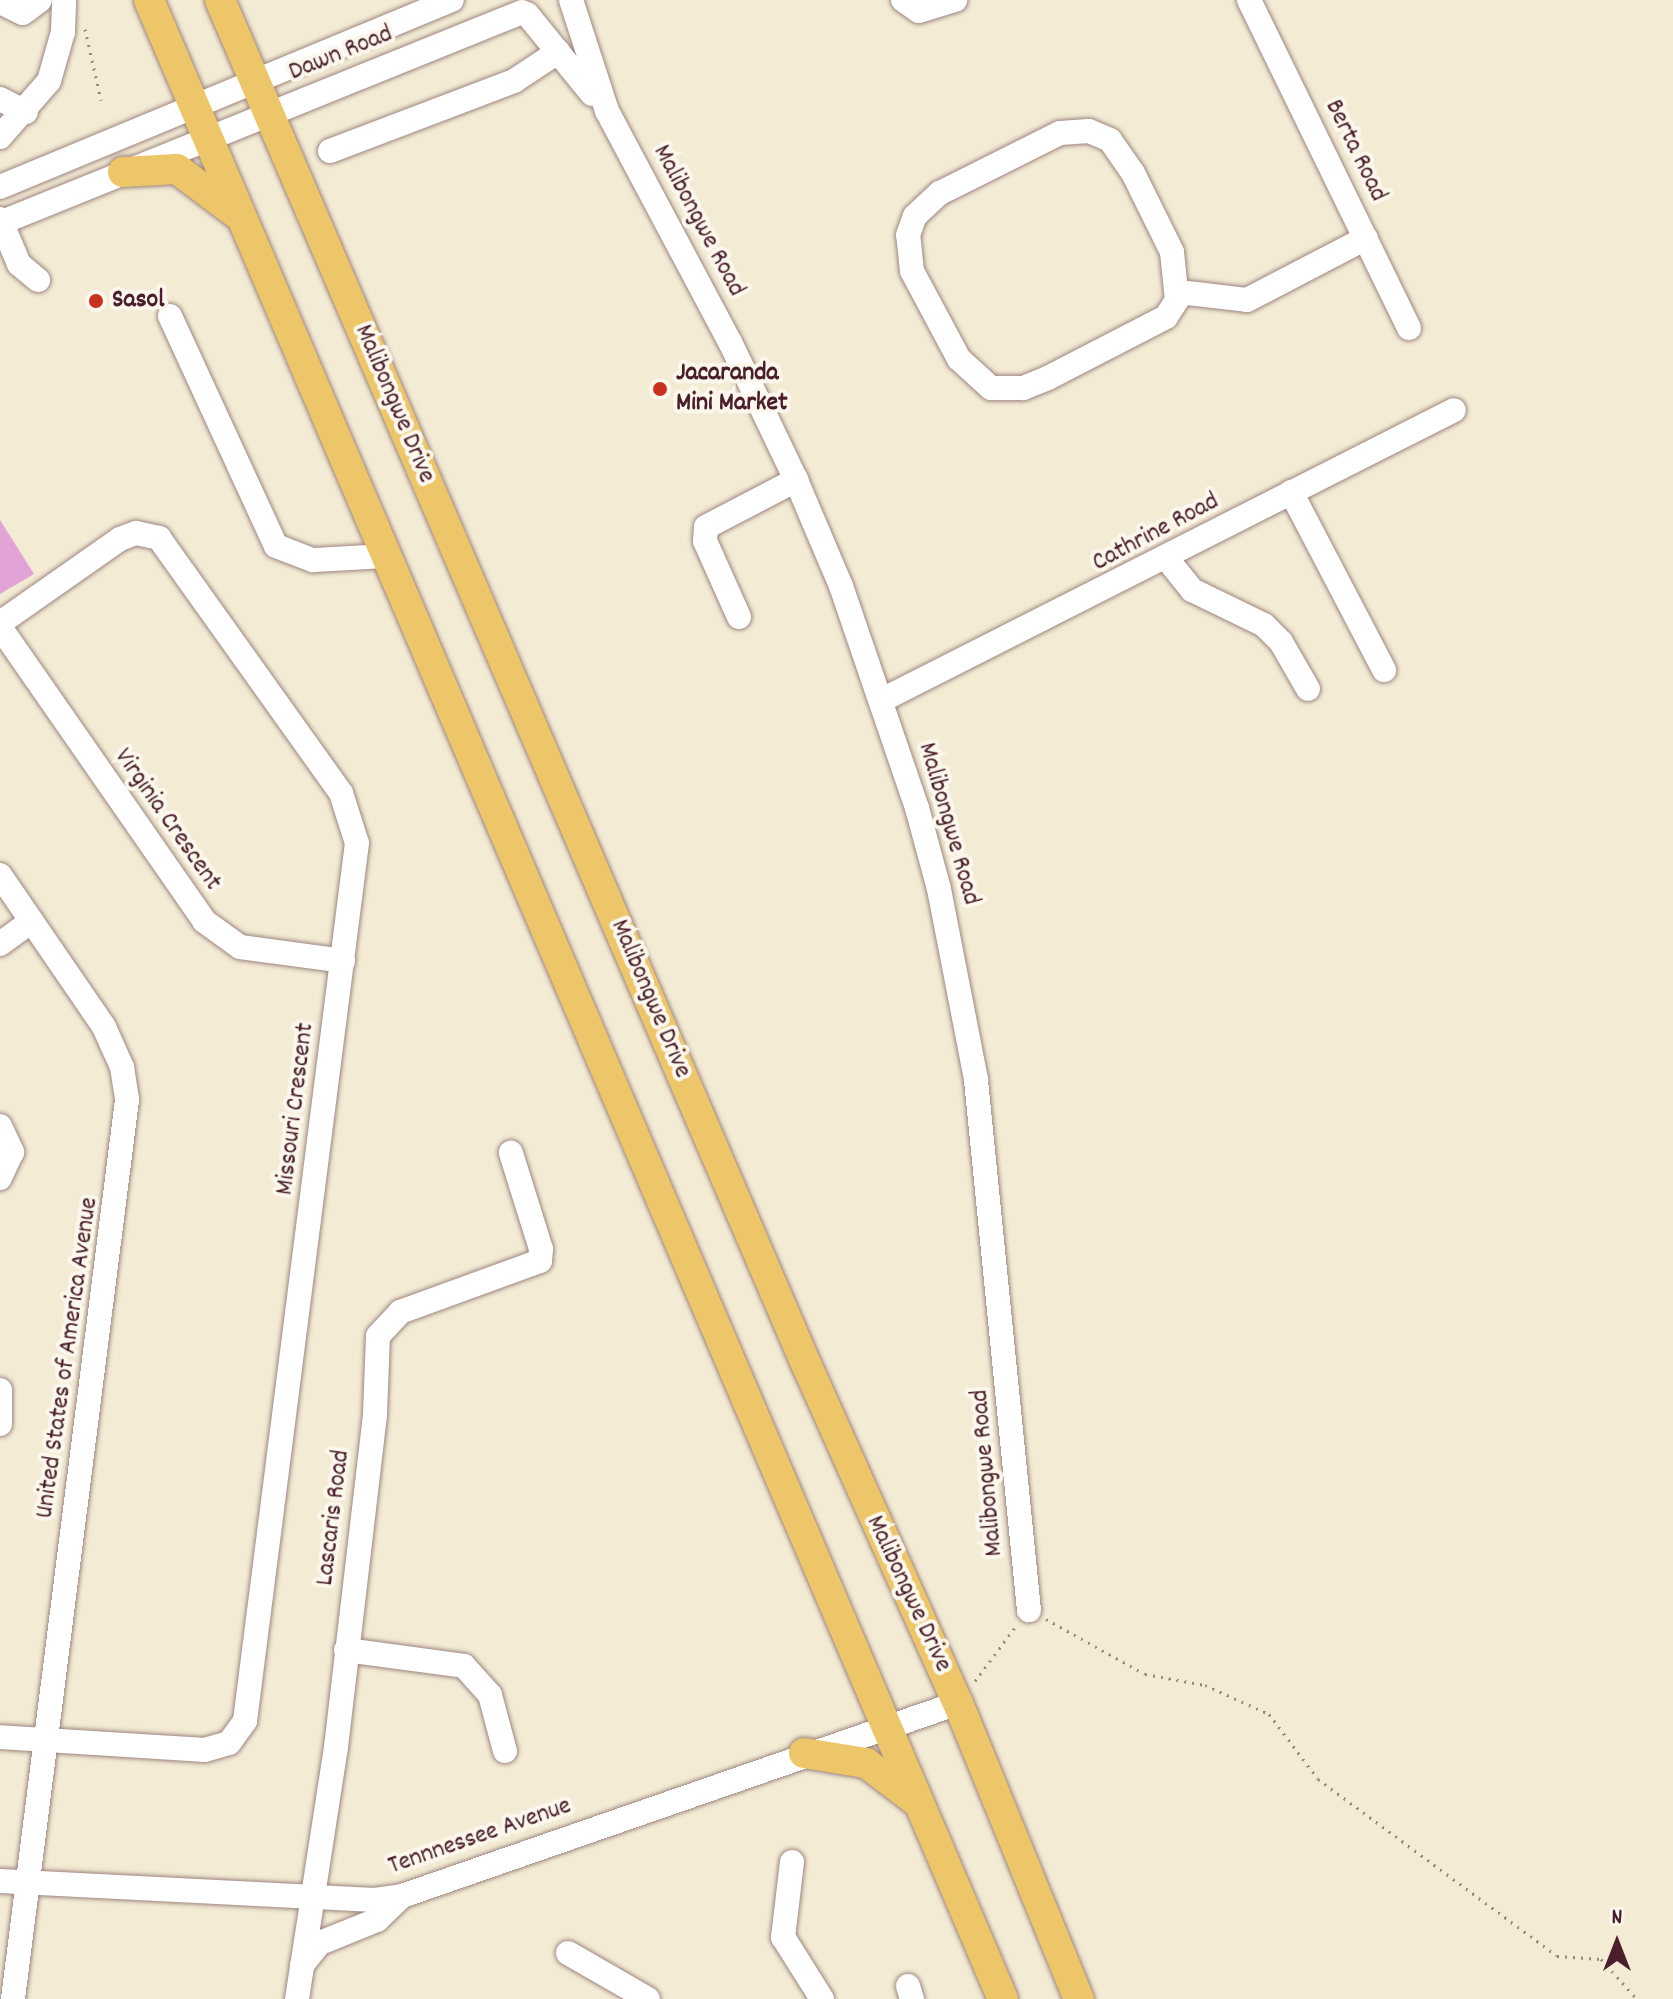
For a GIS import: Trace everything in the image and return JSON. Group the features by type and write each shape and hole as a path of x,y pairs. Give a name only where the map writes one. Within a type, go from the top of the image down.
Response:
{"main road":[{"path":"149,0 1003,1999"},
{"name":"Malibongwe Drive","path":"220,0 807,1366 958,1703 1079,1999"},
{"path":"123,172 177,169 242,217"},
{"path":"804,1753 866,1763 921,1804"}],"street":[{"path":"0,2 23,13 40,0"},
{"name":"Dawn Road","path":"0,187 452,0"},
{"name":"Dawn Road","path":"1,221 520,9 547,16 570,0"},
{"name":"Malibongwe Road","path":"570,0 607,111 730,342 796,480 882,700 939,889 976,1080 1029,1610"},
{"path":"903,0 919,11 955,0"},
{"name":"Berta Road","path":"1249,0 1409,328"},
{"path":"0,137 26,112 55,66 72,7"},
{"name":"Malibongwe Road","path":"520,9 607,111"},
{"path":"330,151 514,81 558,52"},
{"path":"0,99 26,112"},
{"path":"1089,131 1110,140 1133,173 1172,252 1179,292 1166,317 1074,364 1023,388 991,388 959,359 912,271 908,235 915,216 940,193 1060,133 1089,131"},
{"path":"1,221 19,264 38,280"},
{"path":"1179,292 1247,300 1366,238"},
{"path":"170,316 259,519 276,546 313,560 387,556"},
{"name":"Cathrine Road","path":"882,700 1167,559 1454,410"},
{"path":"739,617 705,541 706,527 796,480"},
{"path":"1291,492 1384,670"},
{"name":"Missouri Crescent","path":"0,625 120,539 136,533 165,542 349,810 356,864 245,1721 229,1743 205,1750 0,1737"},
{"path":"1167,559 1192,590 1264,625 1281,642 1308,689"},
{"name":"Virginia Crescent","path":"0,625 204,921 240,947 343,961"},
{"name":"United States of America Avenue","path":"0,875 111,1040 127,1100 13,1999"},
{"path":"0,944 32,921"},
{"path":"0,1126 12,1152 0,1178"},
{"name":"Lascaris Road","path":"297,1999 334,1767 375,1414 378,1336 400,1312 540,1261 541,1249 511,1153"},
{"path":"0,1390 0,1424"},
{"path":"346,1650 464,1666 490,1695 505,1751"},
{"name":"Tennnessee Avenue","path":"0,1881 311,1897 402,1896 804,1753 958,1703"},
{"path":"792,1862 783,1937 822,1999"},
{"path":"301,1966 320,1943 377,1920 402,1896"},
{"path":"568,1953 648,1999"}],"path":[{"path":"72,7 101,100"},
{"path":"958,1703 1029,1610 1145,1674 1205,1685 1269,1714 1318,1779 1557,1956 1601,1959 1637,1999"}],"building":[{"path":"0,520 34,574 0,594"}],"place":[{"name":"Sasol","path":"96,301"},
{"name":"Jacaranda Mini Market","path":"660,389"}]}
